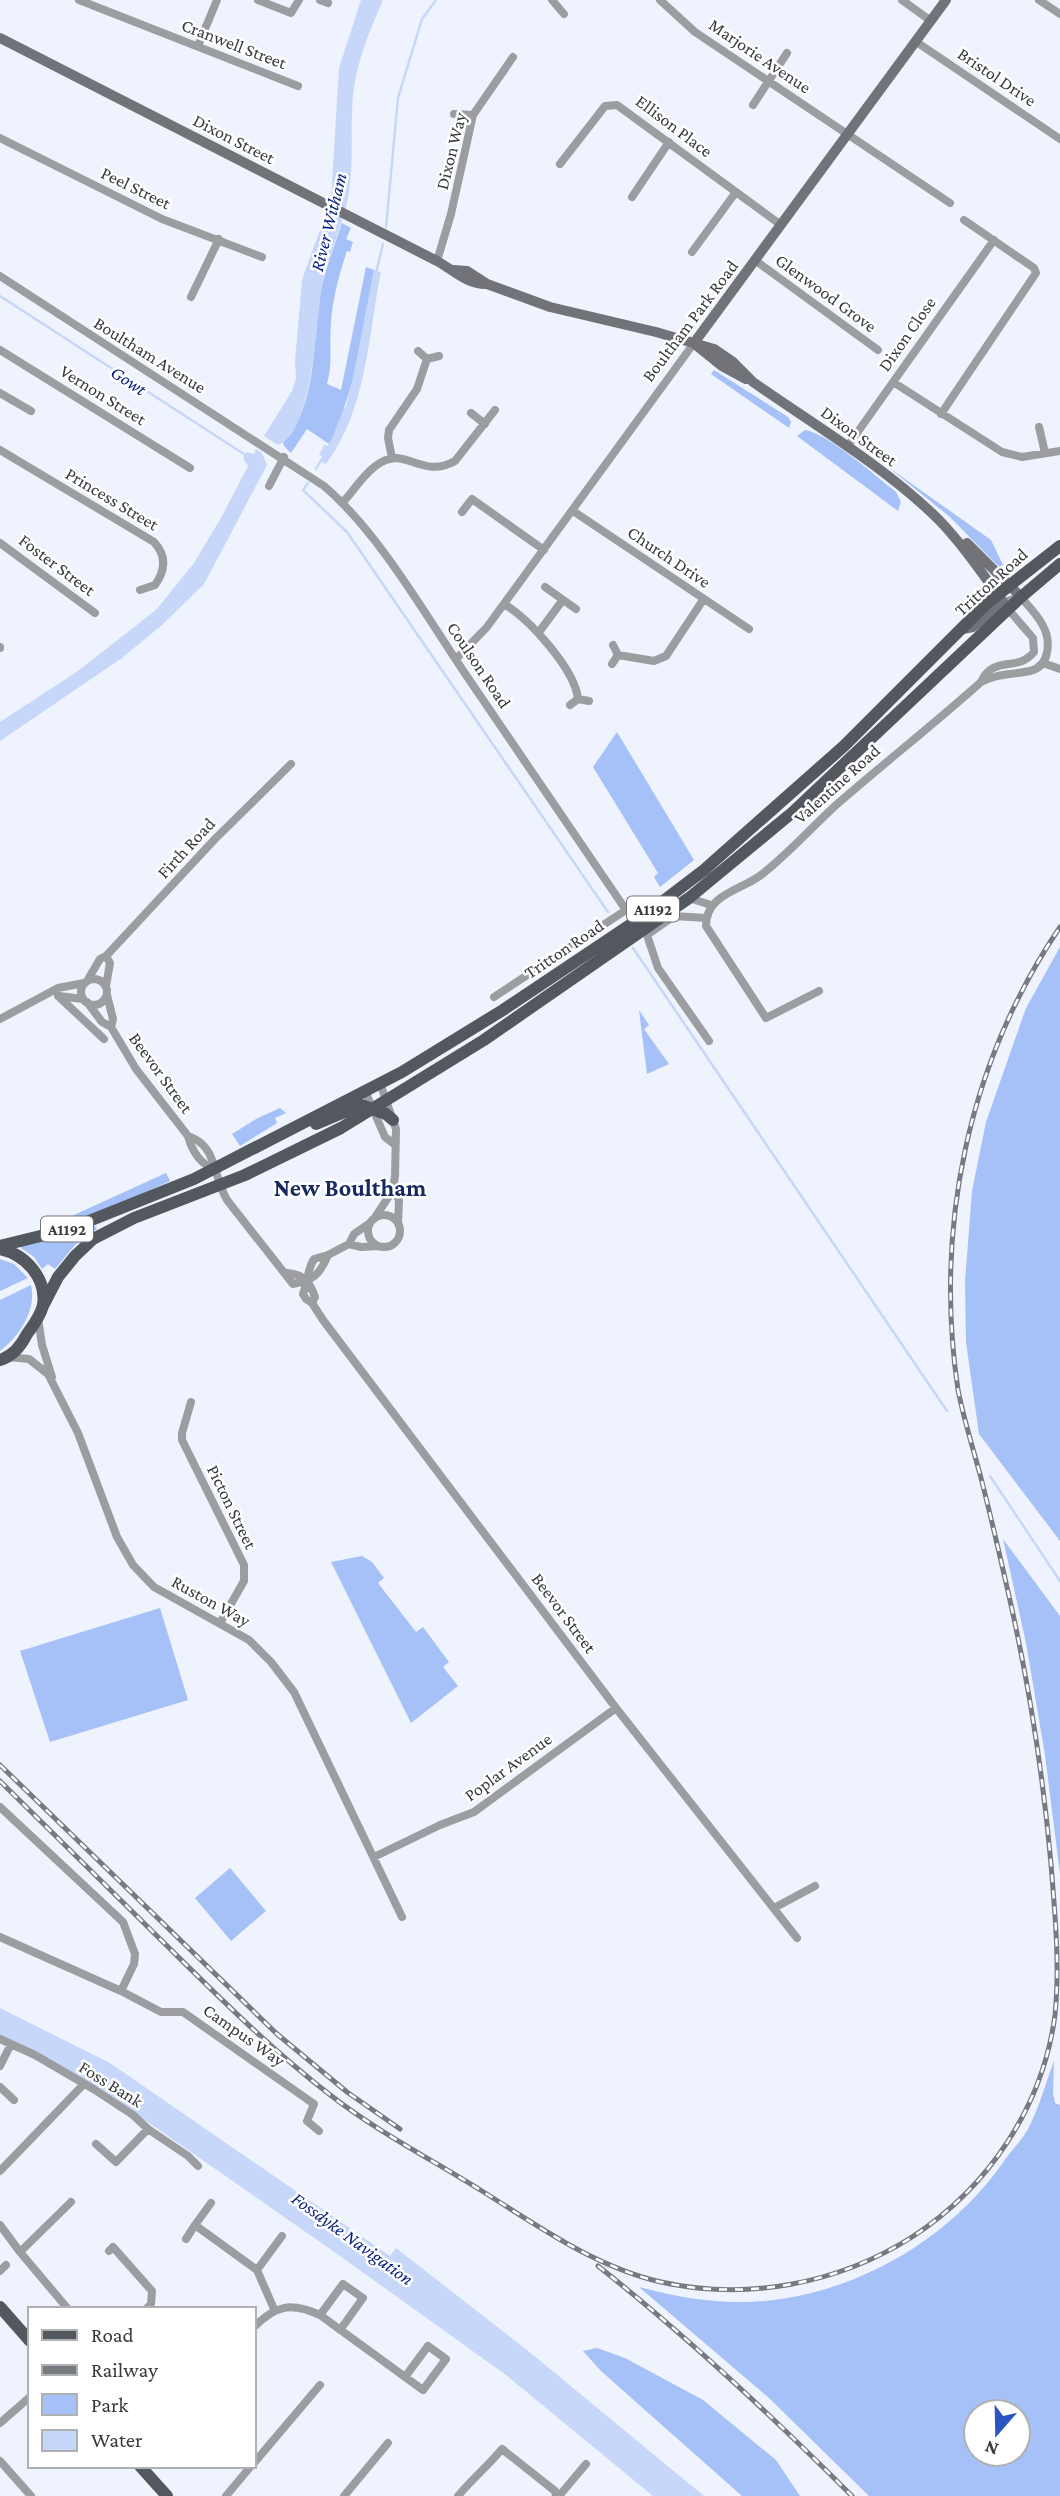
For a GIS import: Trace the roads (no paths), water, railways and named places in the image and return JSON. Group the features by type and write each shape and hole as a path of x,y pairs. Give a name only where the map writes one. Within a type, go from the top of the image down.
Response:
{"main road":[{"name":"Tritton Road","path":"0,1371 5,1359 24,1341 58,1277 93,1239 134,1218 219,1185 312,1144 484,1040 689,898 793,812 1060,546"},
{"name":"Tritton Road","path":"1015,592 1040,582 1060,564"},
{"name":"Tritton Road","path":"0,1247 78,1226 214,1169 380,1083 503,1010 675,893 822,766 968,622 1003,602"},
{"path":"272,1138 294,1134 356,1106 373,1109 393,1120"},
{"path":"0,1247 22,1258 32,1267 40,1282 40,1311"},
{"path":"0,2307 28,2339"},
{"path":"142,2468 167,2496"}],"street":[{"name":"Cranwell Street","path":"79,0 298,86"},
{"path":"198,46 217,0"},
{"path":"258,0 291,13 299,0"},
{"name":"Marjorie Avenue","path":"660,0 684,24 950,203"},
{"path":"902,0 931,21"},
{"name":"Boultham Park Road","path":"456,659 487,627 946,0"},
{"path":"1039,0 1060,14"},
{"path":"554,1 564,14"},
{"name":"Dixon Street","path":"0,38 437,261 476,285 486,284 550,307 694,343 732,373 753,382 914,497 941,522 978,566 1003,602"},
{"name":"Bristol Drive","path":"915,41 1060,139"},
{"path":"753,105 787,53"},
{"name":"Dixon Way","path":"437,261 451,214 473,116 513,57"},
{"name":"Ellison Place","path":"560,164 608,104 621,107 781,225"},
{"path":"454,114 473,116"},
{"name":"Peel Street","path":"0,138 162,219 262,257"},
{"path":"632,197 669,142"},
{"path":"692,252 736,192"},
{"path":"941,414 1036,274 1034,268 964,220"},
{"path":"191,297 219,239"},
{"name":"Dixon Close","path":"847,447 994,240"},
{"name":"Glenwood Grove","path":"756,261 878,350"},
{"name":"Boultham Avenue","path":"0,276 284,457"},
{"name":"Vernon Street","path":"0,349 190,468"},
{"path":"418,352 427,359"},
{"path":"427,359 439,356"},
{"path":"392,458 389,430 417,389 427,359"},
{"path":"893,382 1002,452 1023,457 1060,451"},
{"path":"0,393 31,411"},
{"path":"343,502 375,467 392,458 429,468 447,466 464,453 495,410"},
{"path":"471,413 485,424"},
{"path":"1039,427 1045,453"},
{"name":"Princess Street","path":"0,450 154,542 163,556 163,569 155,585 140,590"},
{"path":"269,486 284,457"},
{"name":"Coulson Road","path":"284,457 343,502 366,528 626,910 494,997"},
{"path":"462,512 472,499 544,550"},
{"name":"Church Drive","path":"573,511 749,629"},
{"name":"Dixon Street","path":"941,522 955,531 1015,592"},
{"name":"Foster Street","path":"0,543 94,613"},
{"path":"545,587 576,609"},
{"path":"1015,592 1045,630 1048,646 1043,663 1060,669"},
{"path":"613,645 618,654 654,661 666,656 703,600"},
{"path":"539,632 562,601"},
{"name":"Valentine Road","path":"981,682 991,667 1023,661 1034,653 1032,638 1003,602"},
{"path":"504,604 539,632 576,686 578,698"},
{"path":"612,664 618,654"},
{"name":"Valentine Road","path":"711,905 760,876 834,807 981,682 992,676 1029,671 1043,663"},
{"path":"578,698 589,701"},
{"path":"570,705 578,698"},
{"name":"Firth Road","path":"86,982 100,960 291,764"},
{"path":"689,898 711,905 706,926 766,1018 819,991"},
{"path":"706,918 674,916 647,936 658,968 709,1041"},
{"path":"45,997 58,996 98,1004 106,991 110,963 106,956"},
{"path":"0,1019 58,988 98,979 106,991"},
{"path":"85,1001 81,989 86,982"},
{"name":"Beevor Street","path":"106,991 113,1019 111,1027"},
{"path":"58,996 104,1039"},
{"name":"Beevor Street","path":"85,1001 102,1022 111,1027 136,1069 188,1136 190,1147 203,1164 214,1169"},
{"path":"378,1246 369,1234 372,1221 393,1190 396,1135 380,1083"},
{"path":"365,1091 385,1137 394,1144"},
{"name":"Beevor Street","path":"188,1136 201,1140 213,1160 219,1185 227,1200 293,1284 308,1281"},
{"path":"349,1244 385,1247 395,1242 400,1233 399,1200 393,1190"},
{"path":"308,1281 319,1274 327,1255 349,1244 354,1234 372,1221 385,1215 398,1223"},
{"name":"Beevor Street","path":"308,1281 303,1294 306,1299 312,1303 616,1708 797,1938"},
{"name":"Ruston Way","path":"40,1311 42,1345 53,1383"},
{"name":"Ruston Way","path":"5,1359 29,1359 48,1374 79,1433 117,1537 134,1565 154,1587 249,1640 271,1662 294,1692 402,1917"},
{"name":"Picton Street","path":"191,1402 182,1440 244,1566 244,1581 220,1623"},
{"name":"Poplar Avenue","path":"374,1857 474,1812 616,1708"},
{"path":"0,1807 123,1922 135,1954 134,1964 121,1991"},
{"path":"774,1908 815,1886"},
{"name":"Campus Way","path":"0,1937 121,1991 161,2012 183,2012 314,2104 307,2121 319,2131"},
{"name":"Foss Bank","path":"0,2039 133,2115 198,2166"},
{"path":"0,2066 11,2044"},
{"path":"0,2171 83,2085"},
{"path":"0,2087 14,2100"},
{"path":"96,2144 116,2162 148,2129"},
{"path":"20,2252 71,2202"},
{"path":"186,2239 211,2203"},
{"path":"0,2225 66,2307"},
{"path":"195,2225 257,2270 274,2309"},
{"path":"257,2270 282,2236"},
{"path":"109,2252 113,2247 152,2291 151,2304 148,2307"},
{"path":"320,2315 342,2284 363,2298 340,2330"},
{"path":"256,2325 274,2309 295,2307 320,2315 340,2330 405,2377 423,2390 446,2359 428,2346 405,2377"},
{"path":"256,2460 320,2385"},
{"path":"1,2418 28,2398"},
{"path":"344,2496 388,2443"},
{"path":"458,2496 502,2449 558,2496 586,2464"},
{"path":"0,2461 30,2496"},
{"path":"226,2496 249,2468"}],"water":[{"name":"River Witham","path":"361,0 383,0 356,76 352,105 349,193 323,280 306,397 290,436 278,445 264,436 292,391 296,378 302,280 331,199 339,68"},
{"path":"374,270 381,272 358,396 340,443 326,464 320,461 322,456 319,455 324,445 328,446 343,418"},
{"path":"256,449 262,453 267,465 204,584 162,625 122,658 0,741 0,722 78,671 156,610 194,563 248,466 243,458 247,452 254,454"},
{"name":"Fossdyke Navigation","path":"0,2008 110,2063 390,2256 396,2248 527,2350 704,2496 653,2496 506,2375 333,2251 112,2097 0,2036"}],"waterway":[{"path":"386,227 398,98 422,19 436,0"},
{"path":"376,273 383,244"},
{"name":"Gowt","path":"0,296 247,456"},
{"path":"333,439 345,409"},
{"path":"316,469 321,460"},
{"path":"308,483 303,490 347,532 608,912"},
{"path":"633,948 947,1411"},
{"path":"990,1476 1060,1581"}],"railway":[{"path":"0,1781 220,1998 306,2076 385,2133 590,2256 661,2282 726,2290 759,2289 823,2277 854,2267 912,2237 940,2217 988,2169 1025,2112 1049,2049 1055,2015 1055,1921 1048,1830 1039,1763 1023,1662 1009,1596 958,1390 952,1329 951,1268 955,1208 965,1148 981,1090 1002,1034 1028,979 1060,927"},
{"path":"0,1765 277,2034 347,2092 400,2129"},
{"path":"598,2266 728,2377 852,2496"}],"district":[{"name":"New Boultham","path":"350,1188"}]}
